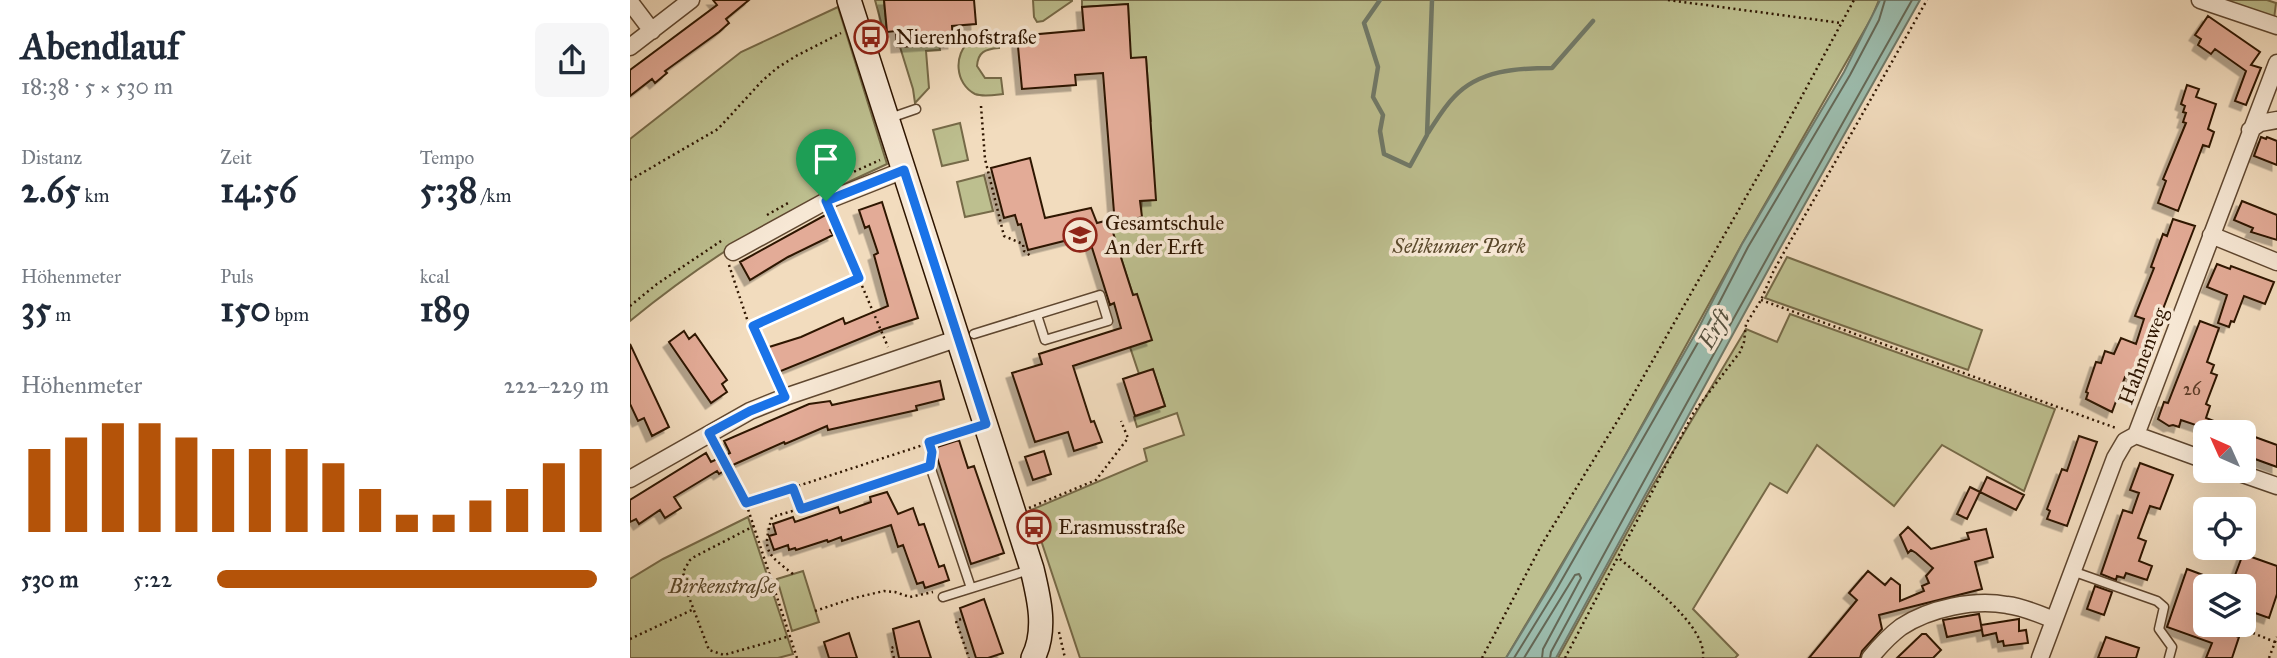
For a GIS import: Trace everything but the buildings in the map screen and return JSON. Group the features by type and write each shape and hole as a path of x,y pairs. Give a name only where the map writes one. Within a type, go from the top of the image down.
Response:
{"main road":[{"path":"849,0 904,170 966,336 986,424 1044,602 1057,653"},
{"path":"1033,575 1041,631 1039,646 1033,658"}],"street":[{"path":"630,47 691,0"},
{"path":"2200,0 2277,26"},
{"path":"630,2 652,31"},
{"name":"Hahnenweg","path":"2040,658 2115,457 2125,441 2136,435 2277,63"},
{"path":"2250,130 2260,123 2277,120"},
{"path":"729,253 826,201 904,170"},
{"path":"2211,235 2277,262"},
{"path":"630,479 750,411 966,336"},
{"path":"2136,435 2193,456"},
{"path":"2256,479 2277,486"},
{"path":"1870,658 1892,634 1911,621 1972,604 2009,605 2054,620"}],"lane":[{"path":"887,119 916,109"},
{"path":"966,336 1100,295 1108,321 1045,341 1037,315"},
{"path":"816,504 930,466 971,588"},
{"path":"2072,571 2157,601 2164,607 2159,629 2172,647 2169,658"},
{"path":"943,597 1033,575"}],"path":[{"path":"1668,0 1841,23"},
{"path":"1482,658 1542,544 1629,402 1770,155 1854,0"},
{"path":"1565,658 1694,412 1740,352 1746,324 1761,300 1774,270 1927,0"},
{"path":"630,180 718,129 777,68 830,38 858,27"},
{"path":"981,106 985,159 1004,236 1023,244 1024,251 1032,257"},
{"path":"826,201 894,360"},
{"path":"729,253 748,322 753,326 785,397"},
{"path":"753,326 859,278"},
{"path":"1761,300 2136,435"},
{"path":"1015,513 1096,480 1128,438 1121,421"},
{"path":"746,503 986,424"},
{"path":"709,433 746,503 797,658"},
{"path":"929,442 932,452 930,466"},
{"path":"793,488 801,509"},
{"path":"793,574 772,558 766,540 772,517 816,504"},
{"path":"754,526 690,560 683,572 687,592 709,650 724,655 790,636"},
{"path":"1619,559 1668,601 1692,626 1704,650 1703,658"},
{"path":"815,611 884,591 910,597 936,592 943,597"},
{"path":"630,639 694,609"},
{"path":"961,619 956,621 969,658"},
{"path":"2256,634 2275,642"},
{"path":"2269,658 2277,637"},
{"path":"894,658 891,648 896,646"},
{"path":"1057,653 1065,658"}],"green space":[{"path":"875,0 884,0 887,32 885,37"},
{"path":"1033,0 1072,1 1043,21 1037,22"},
{"name":"Selikumer Park","path":"1082,0 1879,0 1872,17 1615,474 1506,658 1080,658 1031,510 1147,461 1144,449 1184,435 1177,413 1137,427 1134,417 1165,406 1153,370 1139,374 1130,347 1133,295 1111,227 1141,216 1145,122 1151,121 1146,58 1130,59 1128,4 1082,7"},
{"path":"2218,0 2267,0 2276,3 2274,19"},
{"path":"838,7 887,164 753,233 692,274 630,321 630,139 741,52"},
{"path":"998,35 999,48 983,52 977,66 985,78 1001,78 1003,94 975,94 963,83 960,76 961,53 973,39"},
{"path":"939,44 940,50 926,51 929,88 915,103 900,47"},
{"path":"960,123 968,160 942,166 933,130"},
{"path":"984,175 993,211 965,217 957,182"},
{"path":"1787,257 1982,330 1968,370 1765,298"},
{"path":"1790,314 2055,409 2024,491 1942,445 1894,506 1817,445 1787,493 1770,483 1693,609 1738,655 1735,658 1558,658 1653,485 1746,329 1777,342"},
{"name":"Birkenstraße","path":"748,517 793,654 778,658 630,658 630,579 663,559"},
{"path":"803,571 819,622 792,631 777,579"}],"water":[{"name":"Erft","path":"1880,0 1920,0 1779,250 1556,658 1506,658 1698,329 1742,244 1844,72"}],"waterway":[{"path":"1380,0 1364,23 1378,67 1373,97 1383,115 1380,131 1384,154 1410,166 1427,135 1432,0"},
{"path":"1428,133 1447,105 1464,88 1499,72 1552,68 1593,21"}],"place":[{"name":"Nierenhofstraße","path":"871,37"},
{"name":"Gesamtschule An der Erft","path":"1080,235"},
{"name":"Erasmusstraße","path":"1034,527"}],"route":[{"path":"904,170 986,424 929,442 932,452 930,466 801,509 793,488 746,503 709,433 750,411 785,397 753,326 859,278 826,201 904,170"}]}
